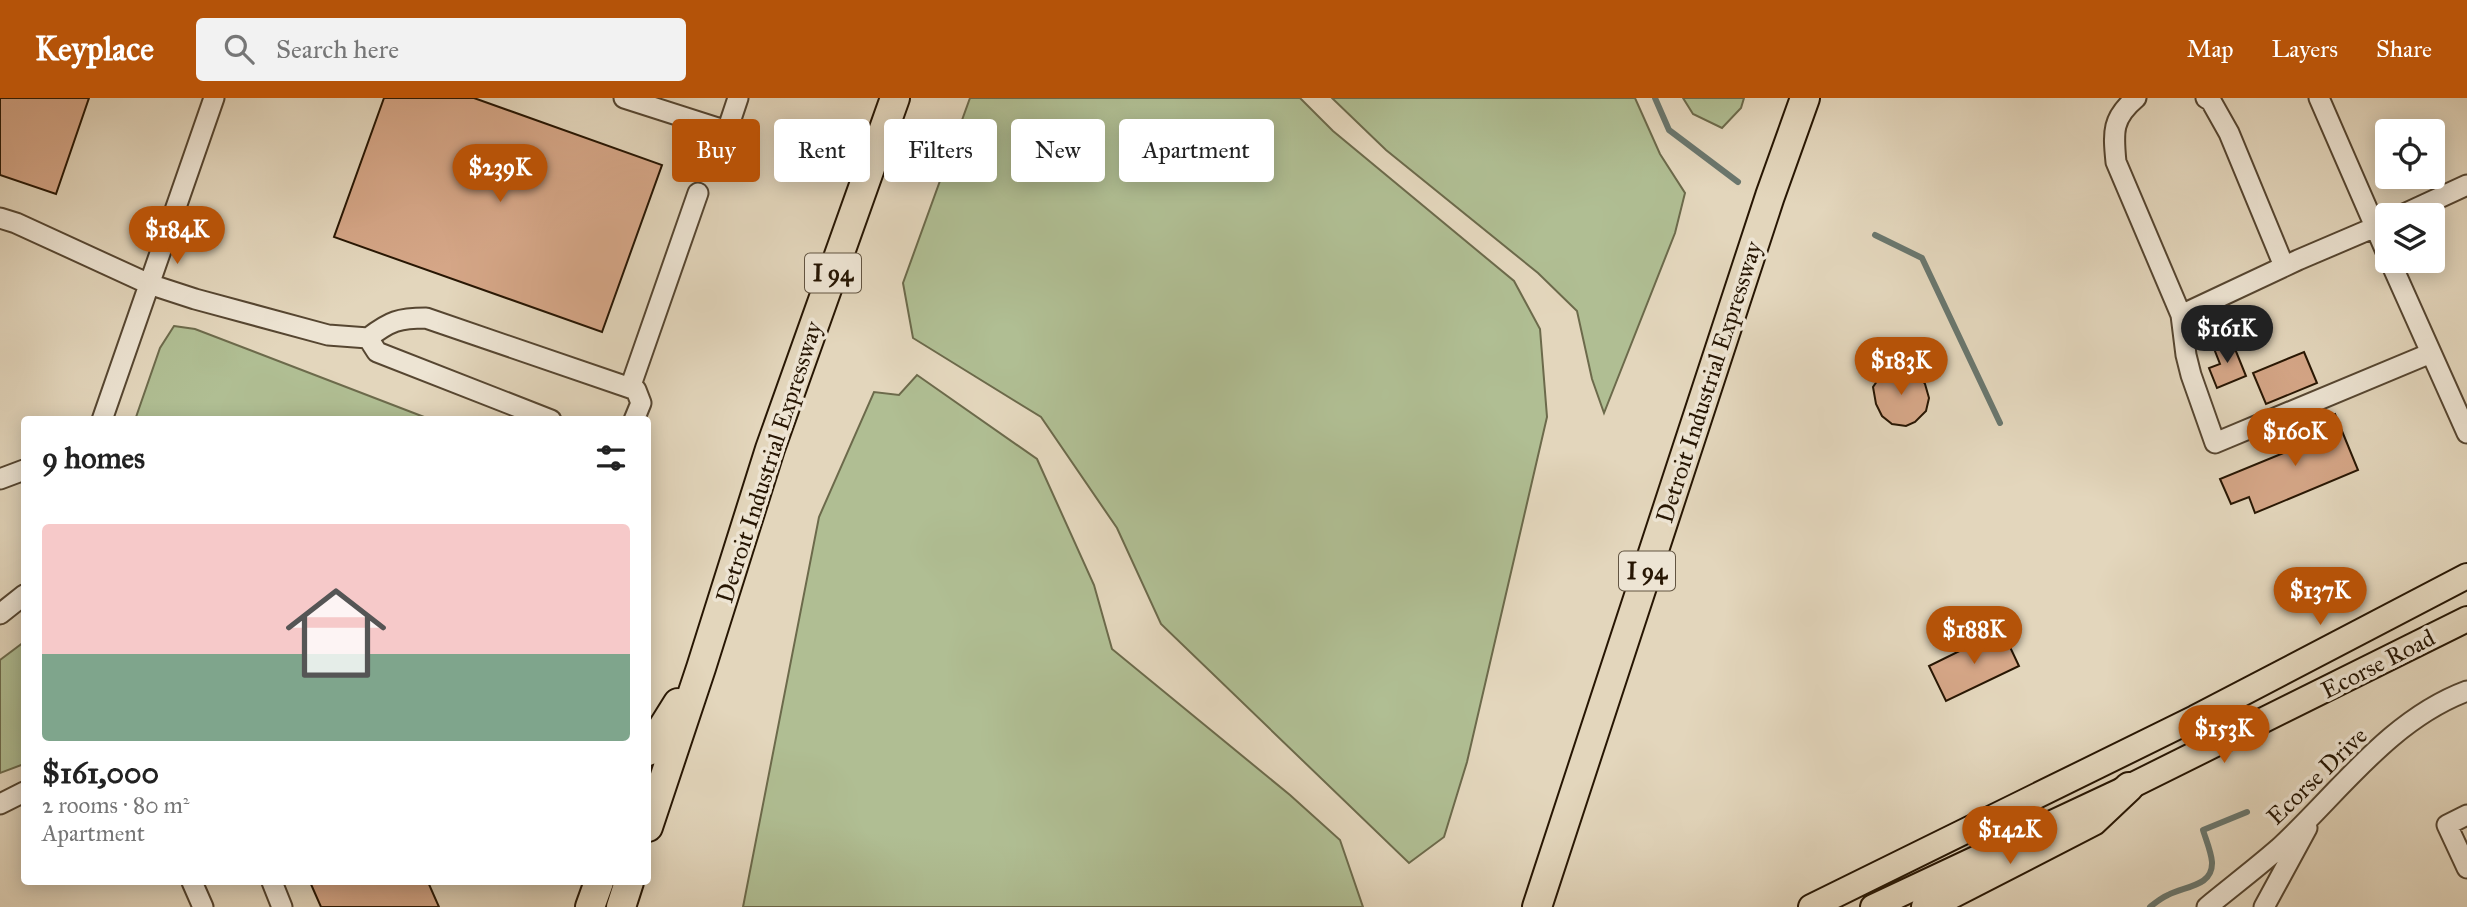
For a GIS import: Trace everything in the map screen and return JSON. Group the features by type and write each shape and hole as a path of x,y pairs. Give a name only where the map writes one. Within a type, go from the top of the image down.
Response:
{"highway":[{"name":"Detroit Industrial Expressway","path":"651,818 770,449 895,98"},
{"name":"Detroit Industrial Expressway","path":"1537,907 1770,196 1805,98"},
{"path":"651,746 701,668"},
{"path":"1926,907 2093,821 2129,787"},
{"path":"590,907 598,885"},
{"path":"621,907 628,885"}],"main road":[{"name":"Ecorse Road","path":"1811,907 2195,718 2467,576"},
{"name":"Ecorse Road","path":"1873,907 2129,787 2467,619"}],"street":[{"path":"103,416 214,98"},
{"path":"624,98 727,131 738,98"},
{"path":"2136,98 2121,111 2114,138 2116,162 2181,315 2191,375 2215,443 2431,353"},
{"path":"2206,98 2211,101 2229,133 2284,266"},
{"path":"2319,98 2375,213"},
{"path":"2428,203 2467,185"},
{"path":"630,388 698,193"},
{"path":"0,218 149,284 328,335 368,338 389,322 406,318 426,318 636,390 641,403 636,416"},
{"path":"2181,315 2284,266 2375,228"},
{"path":"2395,273 2467,433"},
{"path":"368,338 377,352 541,416"},
{"path":"0,479 21,471"},
{"path":"0,614 21,597"},
{"name":"Ecorse Drive","path":"2207,907 2278,848 2373,754 2418,716 2445,699 2467,691"},
{"path":"0,804 21,794"},
{"path":"2264,907 2316,810"},
{"path":"2467,816 2446,825 2467,868"},
{"path":"193,885 203,907"},
{"path":"273,885 282,907"}],"green space":[{"path":"970,98 1300,98 1333,131 1514,281 1540,329 1547,417 1467,762 1444,837 1409,863 1161,624 1117,528 1041,417 913,338 903,283 940,182 997,182 997,119 962,119"},
{"path":"1332,98 1635,98 1660,154 1685,193 1675,233 1604,413 1592,379 1577,311 1538,273 1386,150"},
{"path":"1683,98 1744,98 1741,108 1722,128 1693,114"},
{"path":"174,326 195,329 422,416 136,416 160,348"},
{"path":"917,375 1037,459 1094,585 1112,649 1290,795 1340,840 1363,907 743,907 819,517 874,392 899,395"},
{"path":"21,644 21,765 0,773 0,660"}],"building":[{"path":"0,98 89,98 56,194 0,175"},
{"path":"384,98 474,98 662,165 602,332 334,237"},
{"path":"2231,339 2246,376 2217,388 2209,368 2220,364 2213,346"},
{"path":"2304,352 2317,383 2266,404 2253,373"},
{"path":"1904,368 1918,374 1925,384 1929,398 1926,411 1915,422 1906,426 1892,424 1882,416 1876,404 1873,387 1880,377 1890,370"},
{"path":"2335,414 2358,470 2255,513 2249,497 2231,504 2220,479 2303,445 2297,430"},
{"path":"2002,630 2019,666 1946,701 1929,666"},
{"path":"311,885 429,885 439,907 321,907"}],"waterway":[{"path":"1655,98 1669,130 1738,182"},
{"path":"1875,235 1922,258 2000,423"},
{"path":"2150,907 2165,896 2203,881 2211,870 2212,862 2203,830 2247,812"}]}
